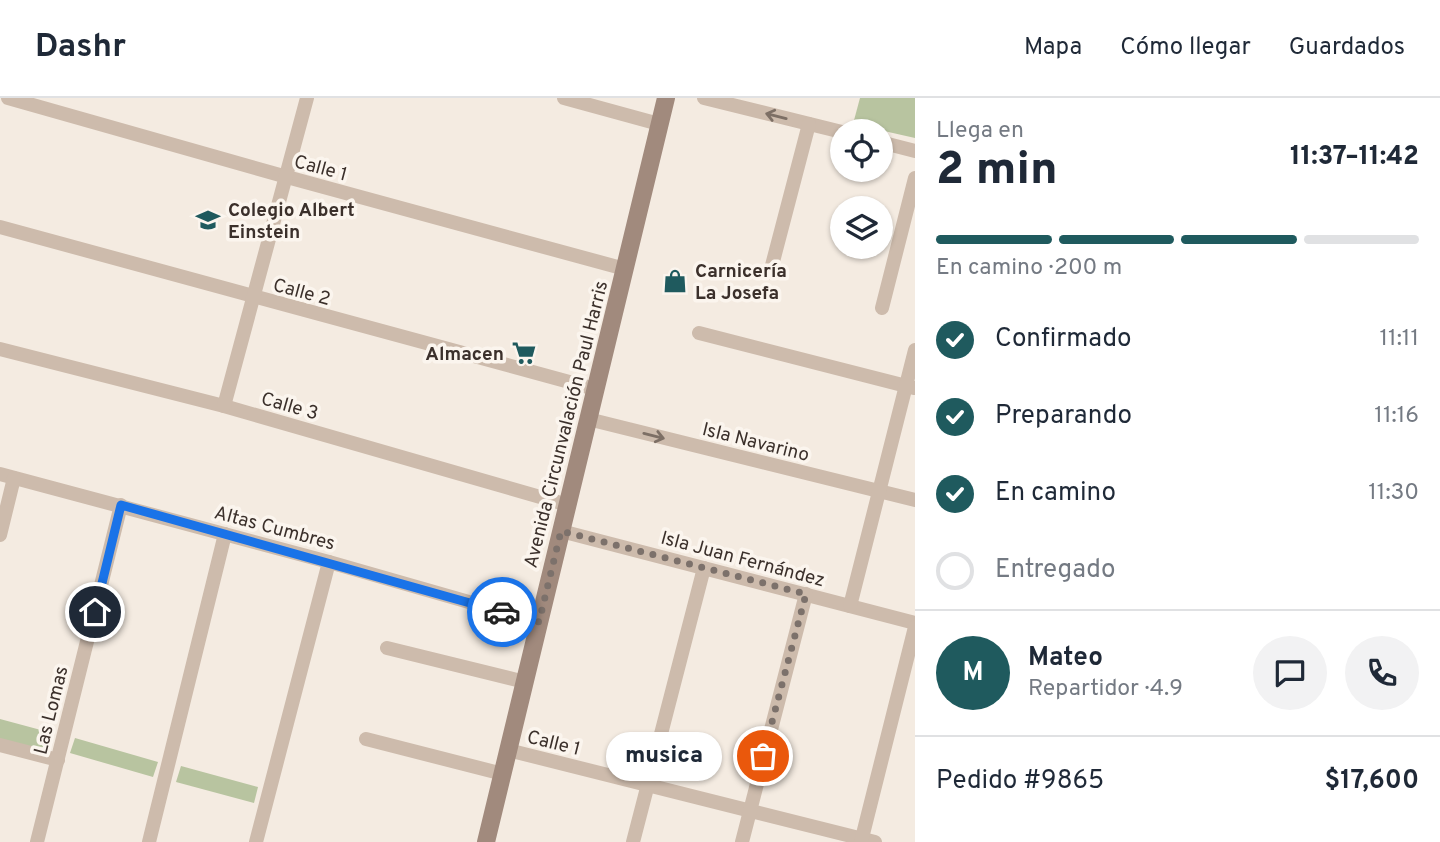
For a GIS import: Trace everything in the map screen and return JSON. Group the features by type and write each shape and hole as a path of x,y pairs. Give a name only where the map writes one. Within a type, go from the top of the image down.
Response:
{"main road":[{"name":"Avenida Circunvalación Paul Harris","path":"486,842 666,98"}],"street":[{"name":"Calle 1","path":"8,98 625,269"},
{"path":"224,406 307,98"},
{"path":"564,98 660,124"},
{"path":"704,98 830,129"},
{"path":"770,273 809,124"},
{"path":"893,145 915,150"},
{"path":"882,308 915,178"},
{"name":"Calle 2","path":"0,227 595,390"},
{"path":"699,333 911,387"},
{"name":"Calle 3","path":"0,349 224,406 568,505"},
{"path":"850,606 879,491 911,387 915,349"},
{"name":"Isla Navarino","path":"588,419 915,500"},
{"path":"0,535 7,476"},
{"name":"Altas Cumbres","path":"7,476 329,562 539,622"},
{"name":"Las Lomas","path":"37,842 121,505"},
{"name":"Isla Juan Fernández","path":"561,531 915,625"},
{"path":"149,842 225,534"},
{"path":"256,842 329,562"},
{"path":"633,842 704,568"},
{"path":"742,842 806,594"},
{"path":"866,841 915,625"},
{"path":"387,648 525,682"},
{"path":"366,739 503,774"},
{"path":"0,745 58,760"},
{"name":"Calle 1","path":"508,750 866,841"}],"green space":[{"path":"860,98 915,98 915,138 893,133 893,119 854,119"},
{"path":"0,719 52,733 47,753 0,741"},
{"path":"75,738 158,762 153,777 70,753"},
{"path":"181,766 258,787 254,803 176,782"}],"way so far":[{"path":"502,612 539,622 561,531 806,594 763,756"}],"place":[{"name":"Colegio Albert Einstein","path":"208,220"},
{"name":"Carnicería La Josefa","path":"675,281"},
{"name":"Almacen","path":"524,353"},
{"name":"musica","path":"763,756"}],"route":[{"path":"95,612 121,505 502,612"}]}
